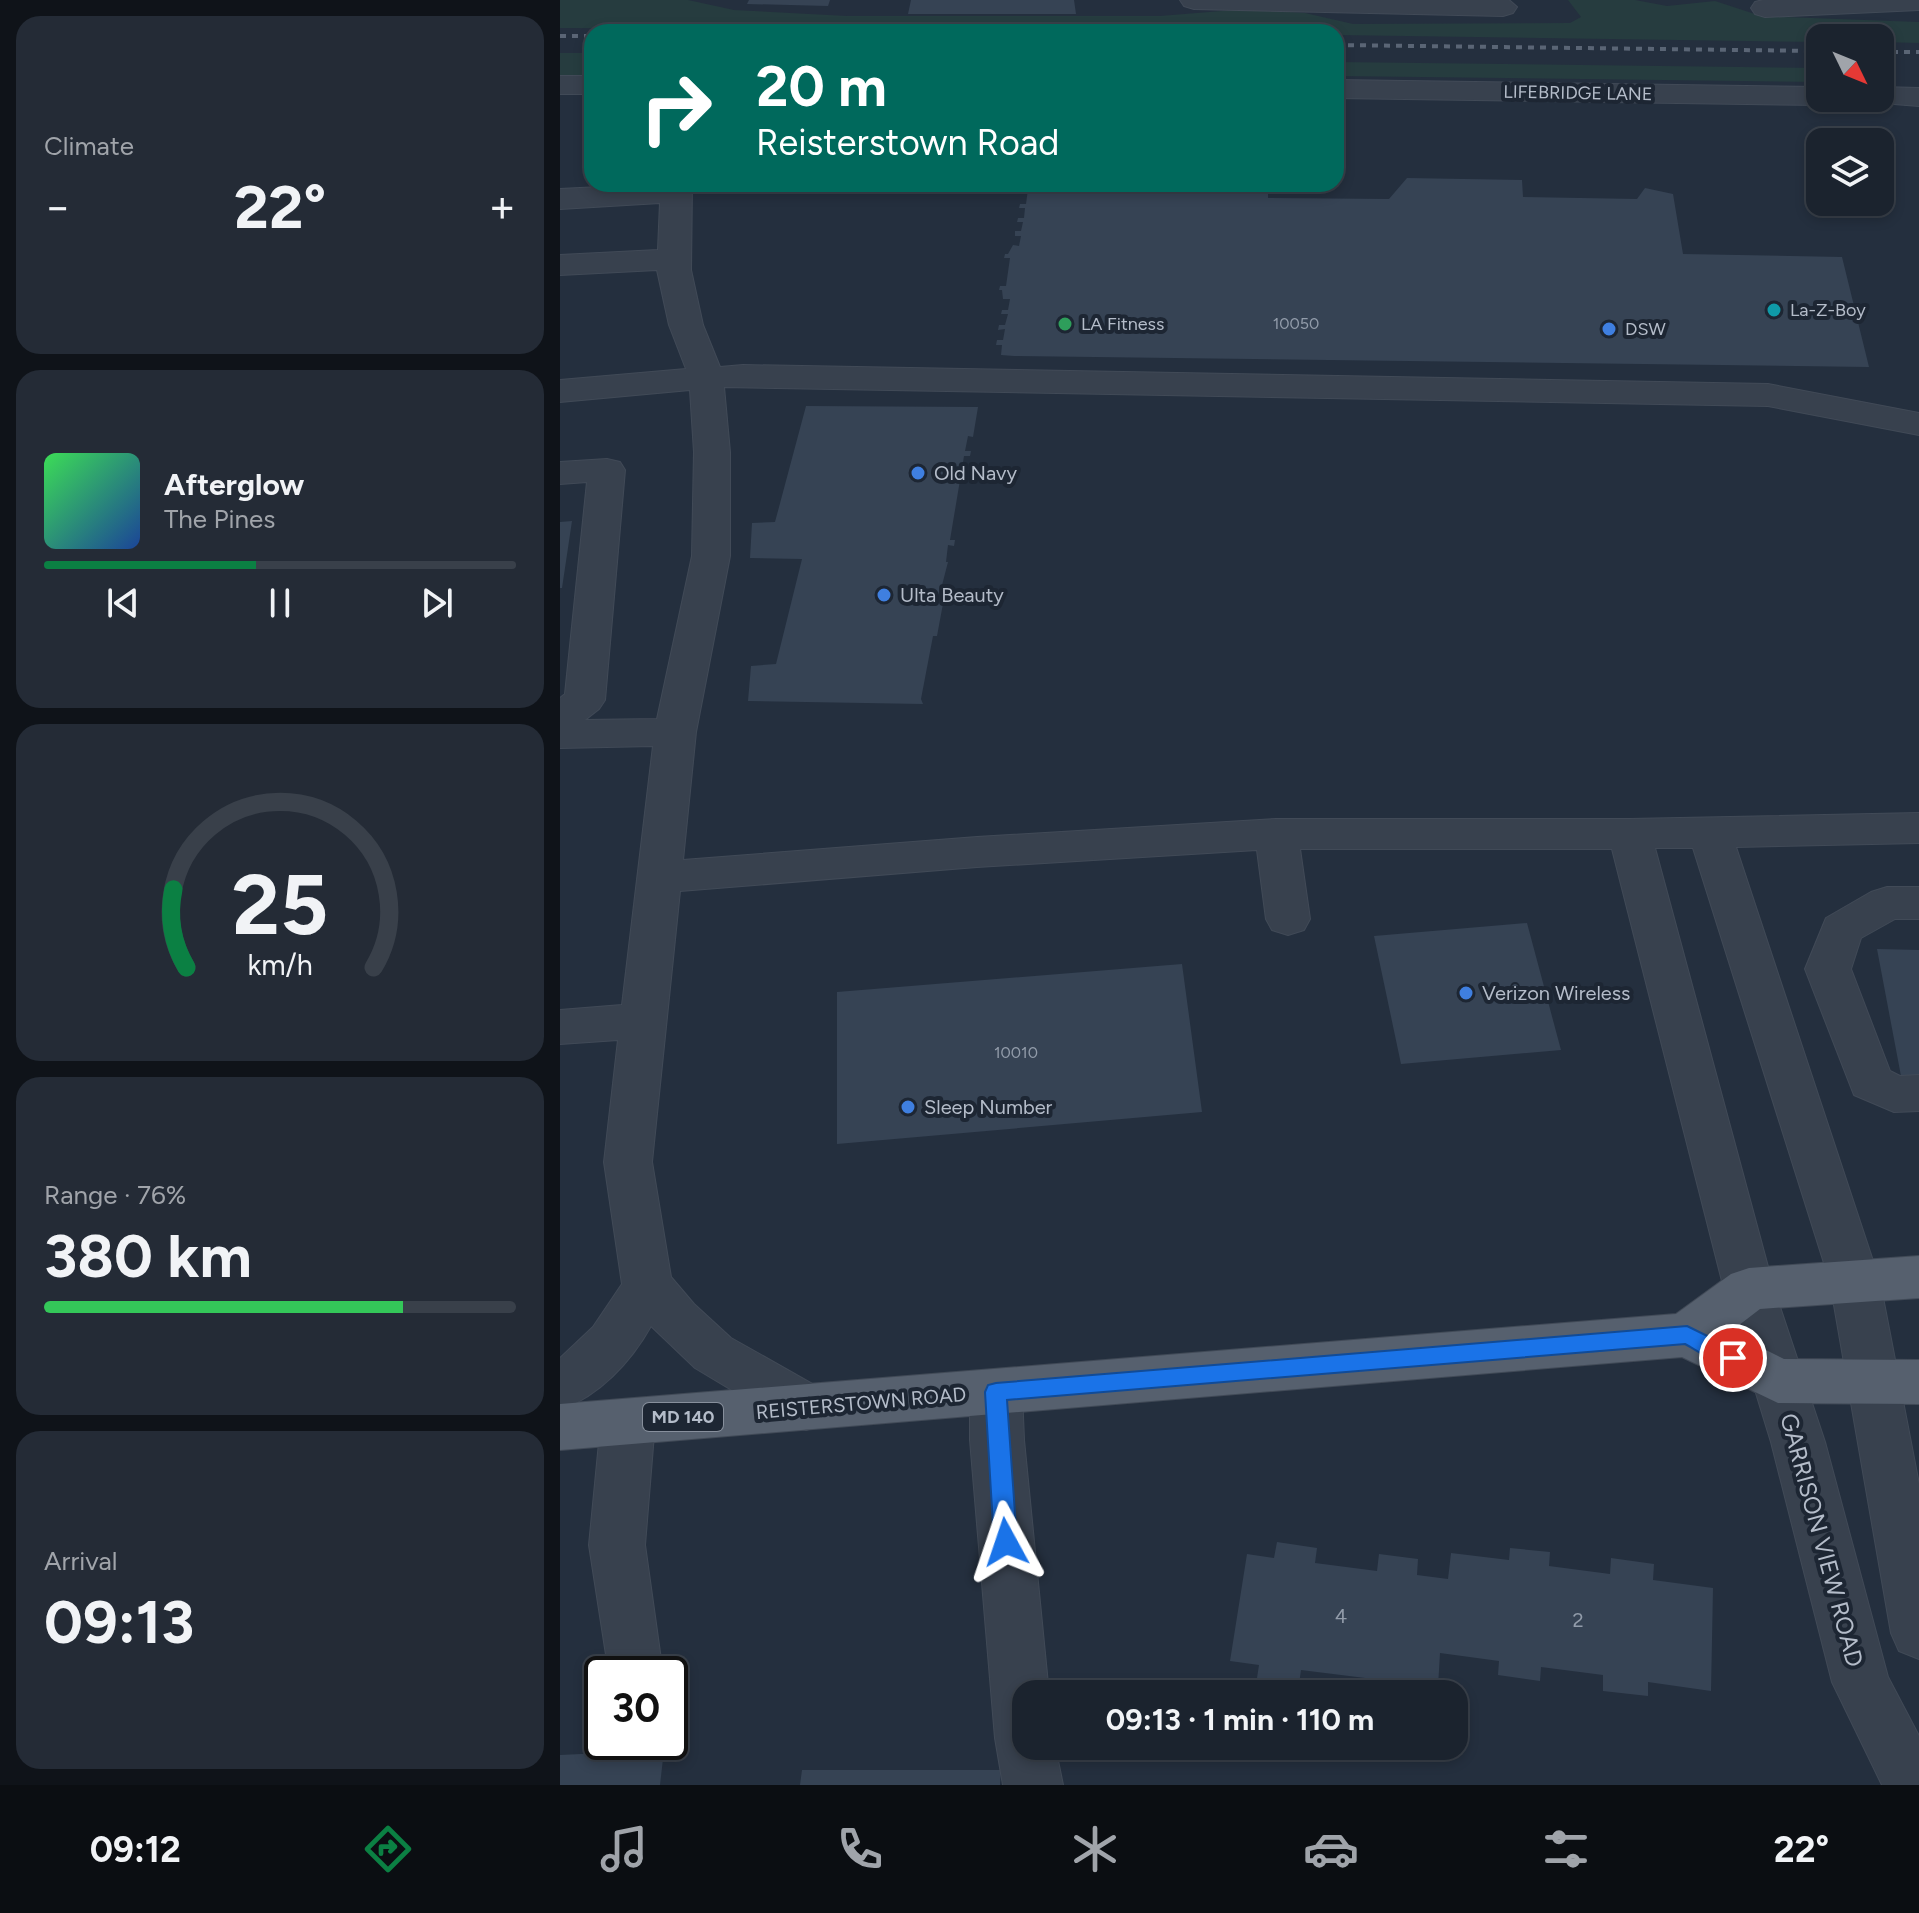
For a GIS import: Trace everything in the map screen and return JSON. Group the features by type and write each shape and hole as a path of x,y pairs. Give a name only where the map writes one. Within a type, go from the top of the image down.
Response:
{"main road":[{"path":"1895,1382 1778,1381 1687,1335 1749,1289 1919,1277"},
{"name":"REISTERSTOWN ROAD","path":"560,1427 1687,1335"}],"street":[{"path":"1194,0 1503,7"},
{"path":"1765,8 1919,1"},
{"path":"560,85 584,85"},
{"name":"LIFEBRIDGE LANE","path":"1344,89 1806,96"},
{"path":"1894,96 1919,97"},
{"path":"560,199 640,192"},
{"path":"675,192 673,259 686,325 706,376 712,452 711,556 675,732 628,1162 647,1284 676,1319 713,1353 806,1407"},
{"path":"560,265 673,259"},
{"path":"560,391 706,376 1768,395 1919,424"},
{"path":"560,473 607,470 585,700 560,718"},
{"path":"560,734 675,732"},
{"path":"659,877 977,852 1276,834 1630,834 1919,828"},
{"path":"1709,831 1855,1282 1895,1382 1919,1633"},
{"path":"1276,834 1288,919"},
{"name":"GARRISON VIEW ROAD","path":"1630,834 1749,1289 1798,1442 1861,1682 1915,1785"},
{"path":"1919,903 1887,903 1842,929 1828,969 1871,1082 1894,1094 1919,1093"},
{"path":"560,1027 644,1021"},
{"path":"560,1388 586,1369 627,1326 647,1284"},
{"path":"996,1392 999,1469 1024,1738 1033,1785"},
{"path":"628,1422 617,1545 634,1656"},
{"name":"GARRISON VIEW ROAD","path":"1915,1785 1919,1770"}],"green space":[{"path":"560,0 688,0 734,10 847,16 1160,16 1246,9 1305,13 1353,24 1570,23 1581,17 1568,0 1635,0 1667,6 1715,1 1761,16 1919,22 1919,43 1894,42 1894,24 1806,24 1806,42 1344,35 1344,24 584,24 584,28 560,28"},
{"path":"560,53 584,53 584,75 560,76"},
{"path":"1344,62 1806,68 1806,82 1344,76"}],"building":[{"path":"749,0 830,0 828,6 747,4"},
{"path":"911,0 1074,0 1076,14 908,14"},
{"path":"1407,178 1522,180 1523,197 1637,199 1645,188 1673,194 1683,254 1842,257 1869,367 1014,356 1001,355 1002,345 996,345 997,340 1003,340 1005,329 998,330 999,325 1005,325 1008,314 1001,314 1002,310 1008,310 1010,299 1003,299 1002,290 999,290 1000,286 1006,286 1010,258 1004,258 1013,245 1019,246 1021,236 1015,236 1015,231 1021,231 1023,222 1017,222 1018,218 1024,218 1025,208 1019,208 1020,204 1026,204 1028,192 1268,193 1268,198 1389,199"},
{"path":"806,406 978,407 973,437 968,436 965,451 971,451 970,456 964,456 950,540 955,540 954,546 948,545 948,562 940,593 945,593 937,636 933,636 921,699 923,704 748,701 751,666 776,664 802,559 750,558 752,523 775,522"},
{"path":"572,521 562,588 560,588 560,522"},
{"name":"Verizon Wireless","path":"1527,923 1561,1050 1401,1064 1374,936"},
{"path":"1877,949 1919,950 1919,1077 1901,1076"},
{"path":"1182,964 1202,1112 837,1144 837,992"},
{"path":"1277,1542 1317,1548 1315,1563 1377,1571 1379,1554 1418,1559 1417,1575 1448,1579 1451,1553 1509,1560 1510,1548 1550,1552 1549,1566 1610,1574 1611,1558 1654,1564 1653,1580 1713,1588 1711,1691 1648,1682 1648,1696 1603,1691 1603,1675 1541,1667 1540,1681 1498,1675 1499,1661 1440,1653 1438,1680 1365,1680 1301,1670 1300,1680 1257,1678 1259,1665 1230,1661 1247,1554 1274,1558"},
{"path":"584,1754 584,1760 663,1760 660,1785 560,1785 560,1755"},
{"path":"802,1770 1001,1770 1000,1785 800,1785"}],"railway":[{"path":"560,36 584,36"},
{"path":"1344,45 1806,51"},
{"path":"1894,52 1919,52"}],"place":[{"name":"La-Z-Boy","path":"1774,310"},
{"name":"LA Fitness","path":"1065,324"},
{"name":"DSW","path":"1609,329"},
{"name":"Old Navy","path":"918,473"},
{"name":"Ulta Beauty","path":"884,595"},
{"name":"Verizon Wireless","path":"1466,993"},
{"name":"Sleep Number","path":"908,1107"}],"route":[{"path":"1006,1542 996,1392 1687,1335 1733,1358"}]}
